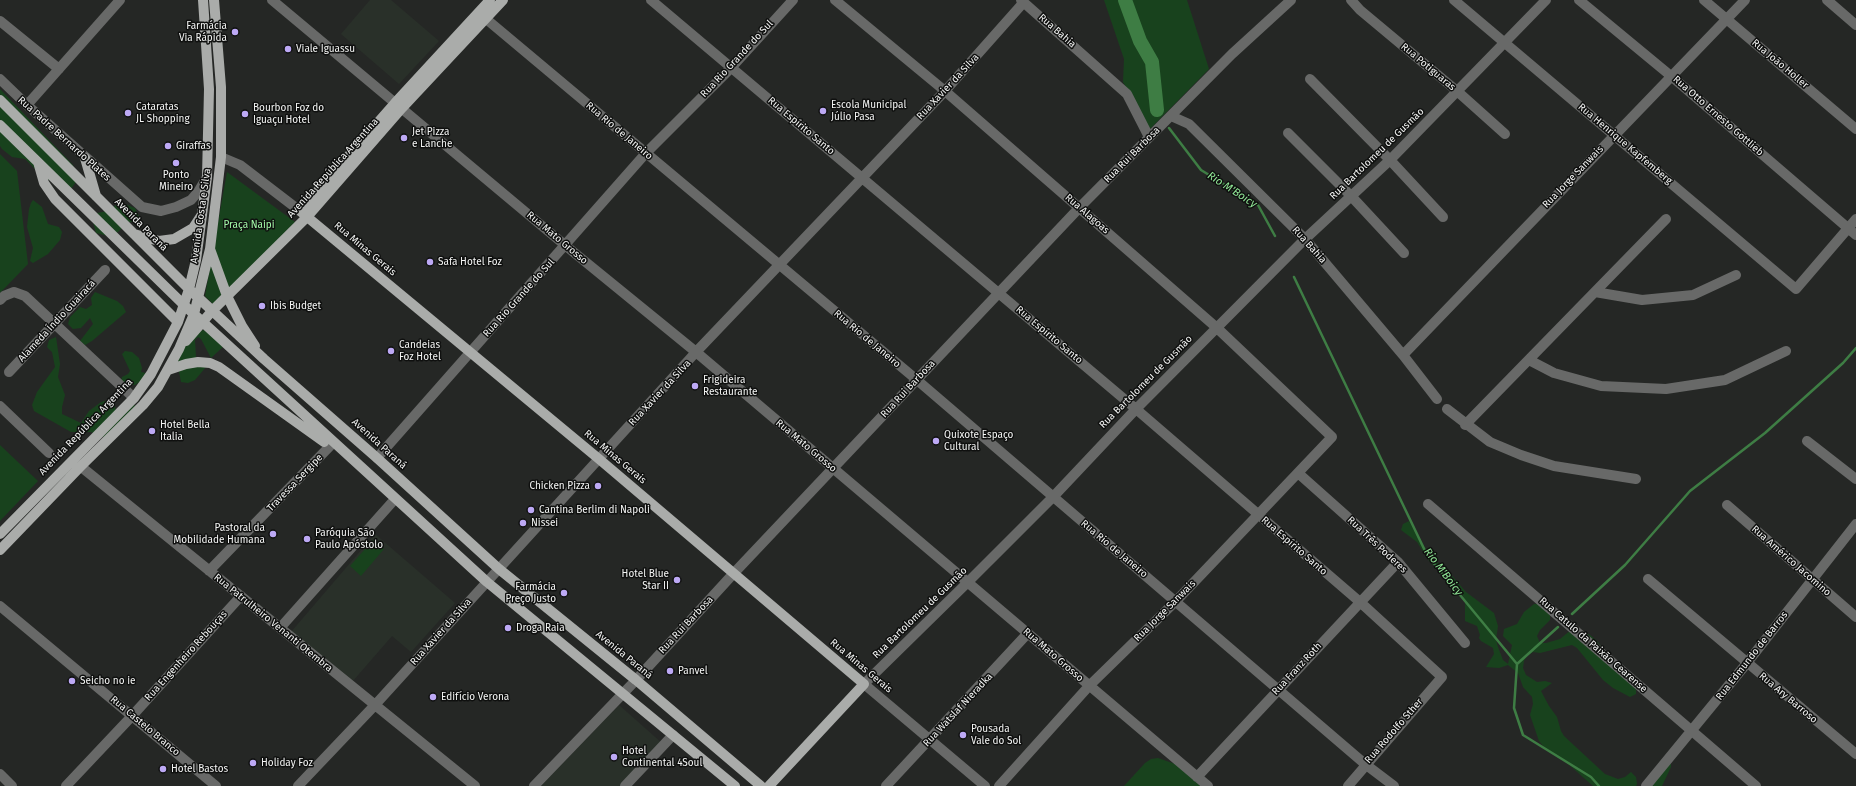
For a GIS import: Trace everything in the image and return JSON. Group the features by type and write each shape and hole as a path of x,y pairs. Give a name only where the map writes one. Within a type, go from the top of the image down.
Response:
{"main road":[{"name":"Avenida Costa e Silva","path":"184,305 196,260 207,177 209,89 203,0"},
{"name":"Avenida Costa e Silva","path":"194,314 199,299 210,249 221,157 220,87 214,0"},
{"name":"Avenida República Argentina","path":"482,16 490,0"},
{"name":"Avenida República Argentina","path":"179,349 303,214 398,106 482,16 503,0"},
{"name":"Avenida Paraná","path":"0,100 212,312 264,359 377,458 499,569 636,680 761,786"},
{"path":"0,125 184,305 487,582 735,786"},
{"path":"85,158 97,198"},
{"path":"38,162 44,183 55,199 178,322"},
{"path":"132,233 159,241 174,239 193,228 203,212"},
{"name":"Rua Minas Gerais","path":"303,214 599,459 864,684"},
{"path":"210,249 227,296 242,326 264,359"},
{"name":"Avenida República Argentina","path":"0,534 72,459 134,398 152,374 178,322 184,305"},
{"name":"Avenida República Argentina","path":"0,550 80,467 143,406 158,387 168,370 194,314"},
{"path":"168,370 198,362 210,363 219,367 330,446 349,457"},
{"name":"Rua Bartolomeu de Gusmão","path":"769,786 864,684"}],"street":[{"path":"27,105 120,0"},
{"name":"Rua Mato Grosso","path":"272,0 566,246 696,352 1208,786"},
{"name":"Rua Espírito Santo","path":"650,0 732,67 1136,409 1360,602 1442,677"},
{"name":"Rua Rio Grande do Sul","path":"377,458 566,246 646,153 732,67 793,0"},
{"name":"Rua Alagoas","path":"835,0 945,91 1080,207 1217,328 1332,437"},
{"name":"Rua Rui Barbosa","path":"534,786 636,680 1080,207 1232,54 1291,0"},
{"name":"Rua Potiguaras","path":"1351,0 1360,10 1457,91 1505,134"},
{"name":"Rua Henrique Kapfemberg","path":"1454,0 1796,289 1852,231"},
{"name":"Rua Bartolomeu de Gusmão","path":"864,684 1053,497 1136,409 1305,239 1352,197 1390,160 1546,0"},
{"name":"Rua Otto Ernesto Gottlieb","path":"1579,0 1671,76 1852,231"},
{"name":"Rua João Holler","path":"1704,0 1856,129"},
{"name":"Rua Jorge Sanwais","path":"1403,355 1745,0"},
{"path":"1827,0 1856,25"},
{"name":"Rua Xavier da Silva","path":"298,786 375,705 696,352 945,91 1023,1"},
{"name":"Rua Bahia","path":"1023,1 1128,94 1149,137"},
{"name":"Rua Rio de Janeiro","path":"482,16 916,380 1278,688 1365,764 1394,786"},
{"path":"0,21 59,68"},
{"name":"Rua Padre Bernardo Plates","path":"0,79 85,158 142,207 161,211 176,207 191,200 207,177"},
{"path":"1310,79 1390,160 1443,217"},
{"name":"Rua Bahia","path":"1172,116 1189,124 1305,239 1403,355 1433,395"},
{"path":"1288,133 1352,197 1404,254"},
{"name":"Rua Minas Gerais","path":"221,157 240,165 303,214"},
{"path":"1465,425 1666,219"},
{"path":"1852,231 1856,219"},
{"name":"Alameda Índio Guairacá","path":"10,372 105,270"},
{"path":"1595,292 1642,300 1692,295 1736,275"},
{"path":"0,300 4,296 14,292 26,296 134,398"},
{"path":"1529,360 1554,373 1601,386 1666,389 1725,380 1786,351"},
{"path":"0,406 49,453"},
{"path":"1447,410 1465,425 1490,442 1554,466 1636,479"},
{"name":"Rua Jorge Sanwais","path":"999,786 1090,686 1176,601 1332,437"},
{"path":"1807,441 1856,480"},
{"name":"Travessa Sergipe","path":"209,571 330,446"},
{"name":"Rua Patrulheiro Venanti Otembra","path":"72,459 475,786"},
{"name":"Rua Três Poderes","path":"1298,473 1398,562 1465,643"},
{"path":"280,628 396,499"},
{"name":"Rua Catulo da Paixão Cearense","path":"1428,504 1756,786"},
{"name":"Rua Américo Jacomino","path":"1727,505 1856,617"},
{"name":"Rua Edmundo de Barros","path":"1646,786 1747,663 1856,524"},
{"name":"Rua Franz Roth","path":"1198,777 1278,688 1398,562"},
{"name":"Rua Ary Barroso","path":"1648,579 1856,754"},
{"name":"Rua Engenheiro Rebouças","path":"66,786 241,596"},
{"name":"Rua Castelo Branco","path":"0,606 216,786"},
{"name":"Rua Watslaf Nieradka","path":"886,786 1028,633"},
{"name":"Rua Rodolfo Sther","path":"1348,786 1365,764 1442,677"},
{"name":"Rua Minas Gerais","path":"864,684 985,786"},
{"path":"625,786 673,735"},
{"path":"0,774 12,786"}],"shaded area":[{"path":"370,0 391,0 439,41 399,84 341,34"},
{"path":"375,534 455,603 411,652 392,636 352,682 291,632"},
{"path":"619,705 663,744 623,786 541,786"}],"green space":[{"path":"1104,0 1187,0 1209,69 1150,129 1123,82 1124,59"},
{"path":"0,89 73,165 78,179 71,189 44,178 25,159 12,157 2,149 0,146"},
{"path":"0,154 17,171 28,264 0,293"},
{"name":"Praça Naipi","path":"227,172 295,222 214,305 205,296"},
{"path":"33,200 42,207 48,224 59,227 62,232 60,240 48,254 33,263 30,261 33,248 27,227 29,209"},
{"path":"120,202 135,208 140,219 135,222 128,222 118,232 108,236 96,233 93,222 97,213 108,211"},
{"path":"95,292 117,301 123,306 126,312 92,341 85,345 80,341 93,324 90,318 81,328 73,329 68,324 70,317 80,307 86,309 92,305 91,298"},
{"path":"204,330 224,346 211,358 201,339 198,337 195,340 196,357 206,367 195,380 188,383 181,382 177,362 180,351 200,331"},
{"path":"56,337 60,364 58,377 65,395 62,414 81,423 89,411 101,402 108,400 114,403 116,411 133,405 137,406 109,435 103,437 91,432 71,432 34,411 32,405 37,392 55,367 52,352 47,347 49,340"},
{"path":"125,351 132,352 139,358 142,368 141,372 146,373 141,381 135,385 128,385 121,381 122,377 130,371 122,354"},
{"path":"0,445 38,481 0,521"},
{"path":"1409,521 1431,557 1447,570 1466,592 1494,613 1498,626 1496,640 1503,660 1508,664 1512,645 1503,636 1504,629 1517,624 1524,612 1534,604 1542,604 1550,614 1550,620 1540,630 1537,636 1540,643 1560,639 1571,630 1578,629 1595,639 1636,687 1636,694 1630,697 1613,688 1603,680 1577,648 1572,645 1540,653 1533,652 1527,656 1524,661 1523,668 1526,675 1537,682 1545,681 1552,683 1541,691 1557,717 1564,736 1605,774 1618,779 1625,777 1631,772 1636,777 1636,786 1593,786 1567,763 1544,747 1539,741 1530,715 1533,704 1532,697 1523,687 1518,673 1508,665 1499,668 1486,667 1494,654 1493,648 1481,641 1477,626 1465,621 1465,600 1456,583 1429,561 1417,542 1401,530 1403,524"},
{"path":"373,540 384,549 361,576 350,566"},
{"path":"1158,758 1178,765 1201,786 1124,786 1145,763 1151,759"},
{"path":"1659,763 1671,764 1662,786 1644,786 1649,776"}],"waterway":[{"name":"Rio M'Boicy","path":"1125,0 1140,41 1152,62 1157,110"},
{"name":"Rio M'Boicy","path":"1169,128 1201,170 1258,205 1275,236"},
{"name":"Rio M'Boicy","path":"1294,277 1427,555 1517,664 1514,708 1523,735 1591,777 1599,786"},
{"path":"1572,614 1625,565 1690,491 1765,433 1843,363 1856,348"},
{"path":"1517,664 1558,627"}],"place":[{"name":"Farmácia Via Rápida","path":"235,32"},
{"name":"Viale Iguassu","path":"288,49"},
{"name":"Escola Municipal Júlio Pasa","path":"823,111"},
{"name":"Cataratas JL Shopping","path":"128,113"},
{"name":"Bourbon Foz do Iguaçu Hotel","path":"245,114"},
{"name":"Jet Pizza e Lanche","path":"404,138"},
{"name":"Giraffas","path":"168,146"},
{"name":"Ponto Mineiro","path":"176,163"},
{"name":"Safa Hotel Foz","path":"430,262"},
{"name":"Ibis Budget","path":"262,306"},
{"name":"Candeias Foz Hotel","path":"391,351"},
{"name":"Frigideira Restaurante","path":"695,386"},
{"name":"Hotel Bella Italia","path":"152,431"},
{"name":"Quixote Espaço Cultural","path":"936,441"},
{"name":"Chicken Pizza","path":"598,486"},
{"name":"Cantina Berlim di Napoli","path":"531,510"},
{"name":"Nissei","path":"523,523"},
{"name":"Pastoral da Mobilidade Humana","path":"273,534"},
{"name":"Paróquia São Paulo Apóstolo","path":"307,539"},
{"name":"Hotel Blue Star II","path":"677,580"},
{"name":"Farmácia Preço Justo","path":"564,593"},
{"name":"Droga Raia","path":"508,628"},
{"name":"Panvel","path":"670,671"},
{"name":"Seicho no ie","path":"72,681"},
{"name":"Edifício Verona","path":"433,697"},
{"name":"Pousada Vale do Sol","path":"963,735"},
{"name":"Hotel Continental 4Soul","path":"614,757"},
{"name":"Holiday Foz","path":"253,763"},
{"name":"Hotel Bastos","path":"163,769"}]}
